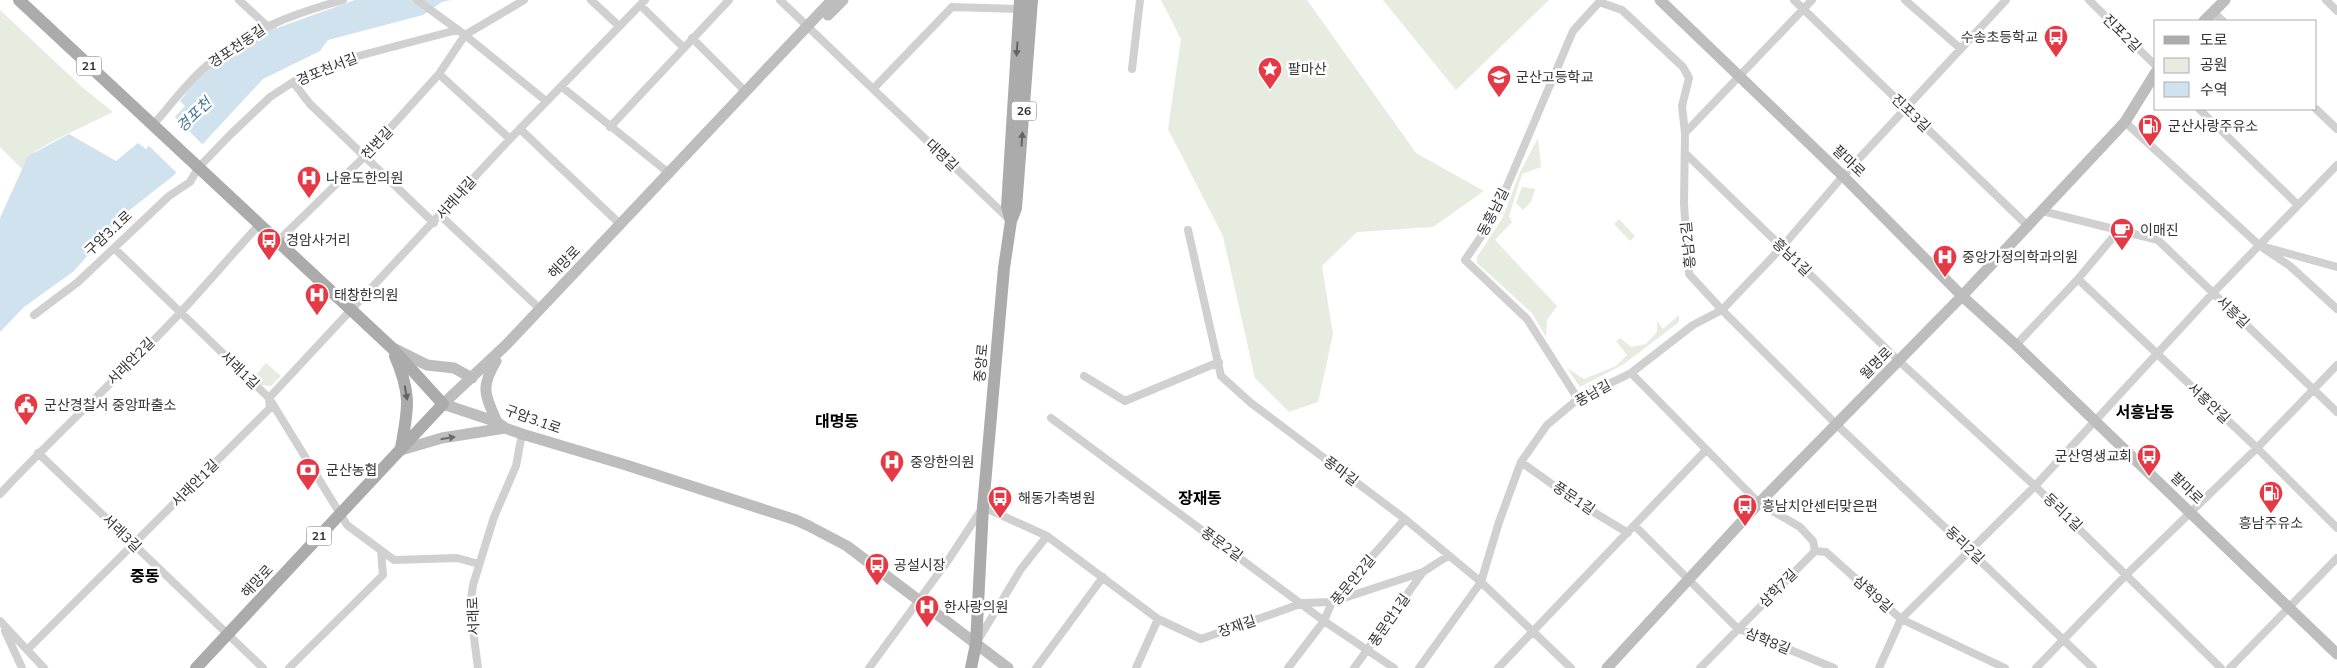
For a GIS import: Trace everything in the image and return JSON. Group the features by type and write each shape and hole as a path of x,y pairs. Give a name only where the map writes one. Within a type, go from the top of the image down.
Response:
{"main road":[{"name":"21","path":"20,0 196,166"},
{"name":"중앙로","path":"971,668 976,644 983,507 1004,268 1011,221 1016,208 1026,4"},
{"name":"구암3.1로","path":"196,166 391,347 443,404"},
{"path":"391,347 403,376 409,406 401,450"},
{"name":"해망로","path":"196,668 443,404"}],"street":[{"path":"239,0 266,26"},
{"name":"경포천동길","path":"156,128 203,68 266,26 310,9 343,0"},
{"path":"417,0 445,20 546,101"},
{"path":"465,36 524,0"},
{"path":"591,0 619,26"},
{"path":"610,127 729,0"},
{"path":"780,0 808,27"},
{"name":"해망로","path":"443,404 506,345 670,174 832,0"},
{"name":"해망로","path":"808,27 822,22 843,0"},
{"path":"873,89 952,7 944,0"},
{"path":"1132,69 1140,0"},
{"name":"팔마로","path":"1660,0 1843,176 1962,296 2016,345 2337,654"},
{"name":"진포3길","path":"1794,0 2028,226"},
{"path":"1686,134 1812,0"},
{"path":"1905,0 1962,49"},
{"name":"풍남길","path":"1419,668 1481,582 1498,522 1521,462 1547,425 1578,399 1631,373 1693,325 1722,310 1782,247 1843,176 2006,0"},
{"name":"진포2길","path":"2089,0 2154,64"},
{"path":"2205,20 2225,0"},
{"path":"2326,0 2337,11"},
{"name":"동흥남길","path":"1578,399 1528,319 1465,260 1493,219 1573,31 1600,1 1622,10 1663,49"},
{"path":"643,2 683,47"},
{"name":"서래내길","path":"351,310 441,216 546,101 562,87 643,2"},
{"name":"중앙로","path":"952,7 1026,4"},
{"path":"2213,12 2221,20"},
{"name":"대명길","path":"808,27 1011,221"},
{"name":"경포천서길","path":"196,166 270,97 293,82 343,60 457,30"},
{"name":"천변길","path":"278,241 364,157 440,74 465,36"},
{"path":"692,38 746,92"},
{"name":"흥남2길","path":"1663,49 1683,67 1689,78 1682,106 1686,134 1684,204 1689,274 1722,310 1836,424"},
{"path":"440,74 510,139"},
{"name":"월명로","path":"1607,668 1759,503 1962,296 2125,122 2154,75"},
{"path":"293,82 310,104 434,222"},
{"path":"562,87 670,174"},
{"path":"2200,110 2297,204"},
{"path":"2317,110 2337,128"},
{"path":"2125,122 2260,246 2290,266 2337,309"},
{"path":"520,129 621,225"},
{"name":"흥남1길","path":"1685,153 1899,361"},
{"path":"1879,668 1901,619 2035,486 2213,293 2260,246 2297,204 2337,165"},
{"name":"구암3.1로","path":"34,315 78,282 169,196 190,182 196,166"},
{"name":"서흥길","path":"2042,211 2158,240 2337,412"},
{"path":"441,216 540,308"},
{"name":"서래안2길","path":"0,494 38,453 180,313 220,266 259,225"},
{"name":"풍마길","path":"1188,230 1221,376 1251,403 1405,519 1481,582 1571,668"},
{"path":"2016,345 2078,279 2119,230"},
{"path":"2260,246 2337,267"},
{"name":"서래1길","path":"114,248 269,398 339,514"},
{"name":"서흥안길","path":"2078,279 2257,448 2337,528"},
{"name":"서래안1길","path":"27,650 270,408 269,398 351,310"},
{"path":"401,450 442,438 501,425 484,394 487,377 506,345"},
{"path":"391,347 427,365 454,368 472,378"},
{"name":"동리1길","path":"1899,361 2035,486 2222,668"},
{"path":"1084,376 1125,400 1219,362"},
{"path":"2036,668 2127,574 2257,448 2337,365"},
{"path":"1631,373 1759,503 1800,528 1813,541 1815,551"},
{"name":"구암3.1로","path":"443,404 522,434 796,520 847,546 1008,668"},
{"name":"풍문2길","path":"1051,418 1324,621 1394,668"},
{"name":"동리2길","path":"1836,424 2093,668"},
{"name":"서래로","path":"478,668 470,608 473,585 494,517 516,466 522,434"},
{"path":"1498,668 1706,450"},
{"name":"서래3길","path":"38,453 263,668"},
{"name":"풍문1길","path":"1521,462 1577,502 1628,533"},
{"name":"중앙로","path":"919,601 983,507"},
{"name":"장재길","path":"983,507 1047,536 1158,619 1201,639 1303,604 1332,602 1423,572 1448,556"},
{"path":"339,514 347,524 394,560 457,558 479,564"},
{"name":"풍문안2길","path":"1288,668 1324,621 1332,602 1405,519"},
{"path":"1634,526 1688,580"},
{"name":"중앙로","path":"976,644 1021,569 1047,536"},
{"path":"289,668 383,575 381,551"},
{"name":"삼학9길","path":"1815,551 1826,552 1901,619 2005,668"},
{"name":"삼학7길","path":"1700,668 1737,628 1815,551"},
{"path":"2230,668 2337,558"},
{"name":"풍문안1길","path":"1354,668 1423,572"},
{"path":"1036,668 1103,577"},
{"name":"삼학8길","path":"1688,580 1737,628 1834,668"},
{"path":"869,668 919,601"},
{"path":"1136,668 1158,619"},
{"path":"0,622 44,668"},
{"path":"0,622 22,668"}],"green space":[{"path":"1161,0 1307,0 1416,153 1484,191 1433,227 1357,232 1322,266 1333,334 1318,402 1289,412 1255,378 1223,236 1168,129 1181,39"},
{"path":"1383,0 1549,0 1456,90"},
{"path":"0,10 82,87 113,112 34,152 24,171 0,147"},
{"path":"1538,138 1541,167 1522,174 1509,216 1512,222 1495,240 1557,306 1547,320 1546,337 1532,313 1477,263 1477,257 1502,219 1520,172"},
{"path":"1522,187 1535,189 1531,202 1523,210 1516,203"},
{"path":"1619,219 1635,236 1630,241 1614,224"},
{"path":"1679,315 1679,322 1624,364 1580,387 1567,368 1584,379 1616,366 1627,355 1616,341 1620,338 1631,347 1646,344 1657,332 1657,321 1663,329"},
{"path":"266,363 281,376 271,386 261,385 254,377"}],"water":[{"name":"경포천","path":"355,0 451,0 442,2 423,15 328,40 320,51 263,79 173,176 122,216 74,271 24,307 0,332 0,218 28,156 69,134 116,161 138,143 146,149 185,106 180,101 203,71 245,40 275,24 277,28"}],"pier":[{"path":"175,117 204,146 178,174 148,145"}],"place":[{"name":"수송초등학교","path":"2056,58"},
{"name":"팔마산","path":"1270,90"},
{"name":"군산고등학교","path":"1499,98"},
{"name":"군산사랑주유소","path":"2150,147"},
{"name":"나윤도한의원","path":"309,199"},
{"name":"이매진","path":"2122,251"},
{"name":"경암사거리","path":"269,261"},
{"name":"중앙가정의학과의원","path":"1945,278"},
{"name":"태창한의원","path":"317,316"},
{"name":"군산경찰서 중앙파출소","path":"26,426"},
{"name":"군산영생교회","path":"2149,477"},
{"name":"중앙한의원","path":"892,483"},
{"name":"군산농협","path":"308,491"},
{"name":"흥남주유소","path":"2271,514"},
{"name":"해동가축병원","path":"1000,519"},
{"name":"흥남치안센터맞은편","path":"1745,527"},
{"name":"공설시장","path":"877,586"},
{"name":"한사랑의원","path":"927,628"}],"district":[{"name":"서흥남동","path":"2145,412"},
{"name":"대명동","path":"837,421"},
{"name":"장재동","path":"1200,498"},
{"name":"중동","path":"145,576"}]}
